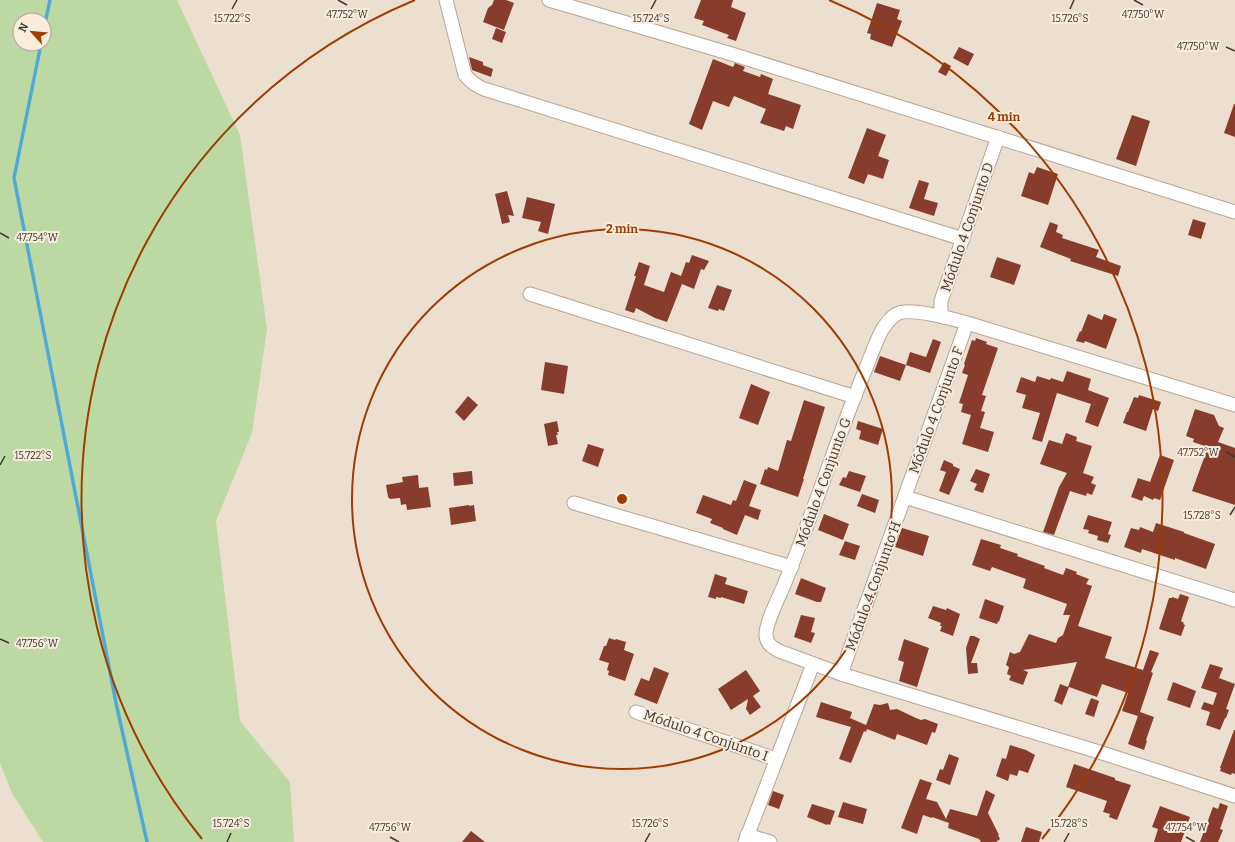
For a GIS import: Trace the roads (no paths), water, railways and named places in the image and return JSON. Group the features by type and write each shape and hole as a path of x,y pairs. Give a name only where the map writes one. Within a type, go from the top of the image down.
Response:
{"street":[{"path":"446,0 465,75 470,81 480,87 963,239"},
{"path":"549,0 735,55 1235,212"},
{"name":"Módulo 4 Conjunto D","path":"944,317 941,312 941,301 998,137"},
{"path":"530,294 855,397"},
{"name":"Módulo 4 Conjunto G","path":"792,567 855,397 881,332 889,321 900,313 908,312 944,317 967,323 1235,406"},
{"name":"Módulo 4 Conjunto F","path":"905,497 967,323"},
{"path":"905,497 1235,600"},
{"name":"Módulo 4 Conjunto H","path":"840,674 905,497"},
{"path":"574,503 792,567 767,629 766,635 767,642 779,651 840,674 1096,751 1235,796"},
{"path":"770,842 746,838 812,664"},
{"name":"Módulo 4 Conjunto I","path":"636,712 776,759"}],"waterway":[{"path":"47,12 50,0"},
{"path":"39,52 14,178 116,703 147,842"}]}
